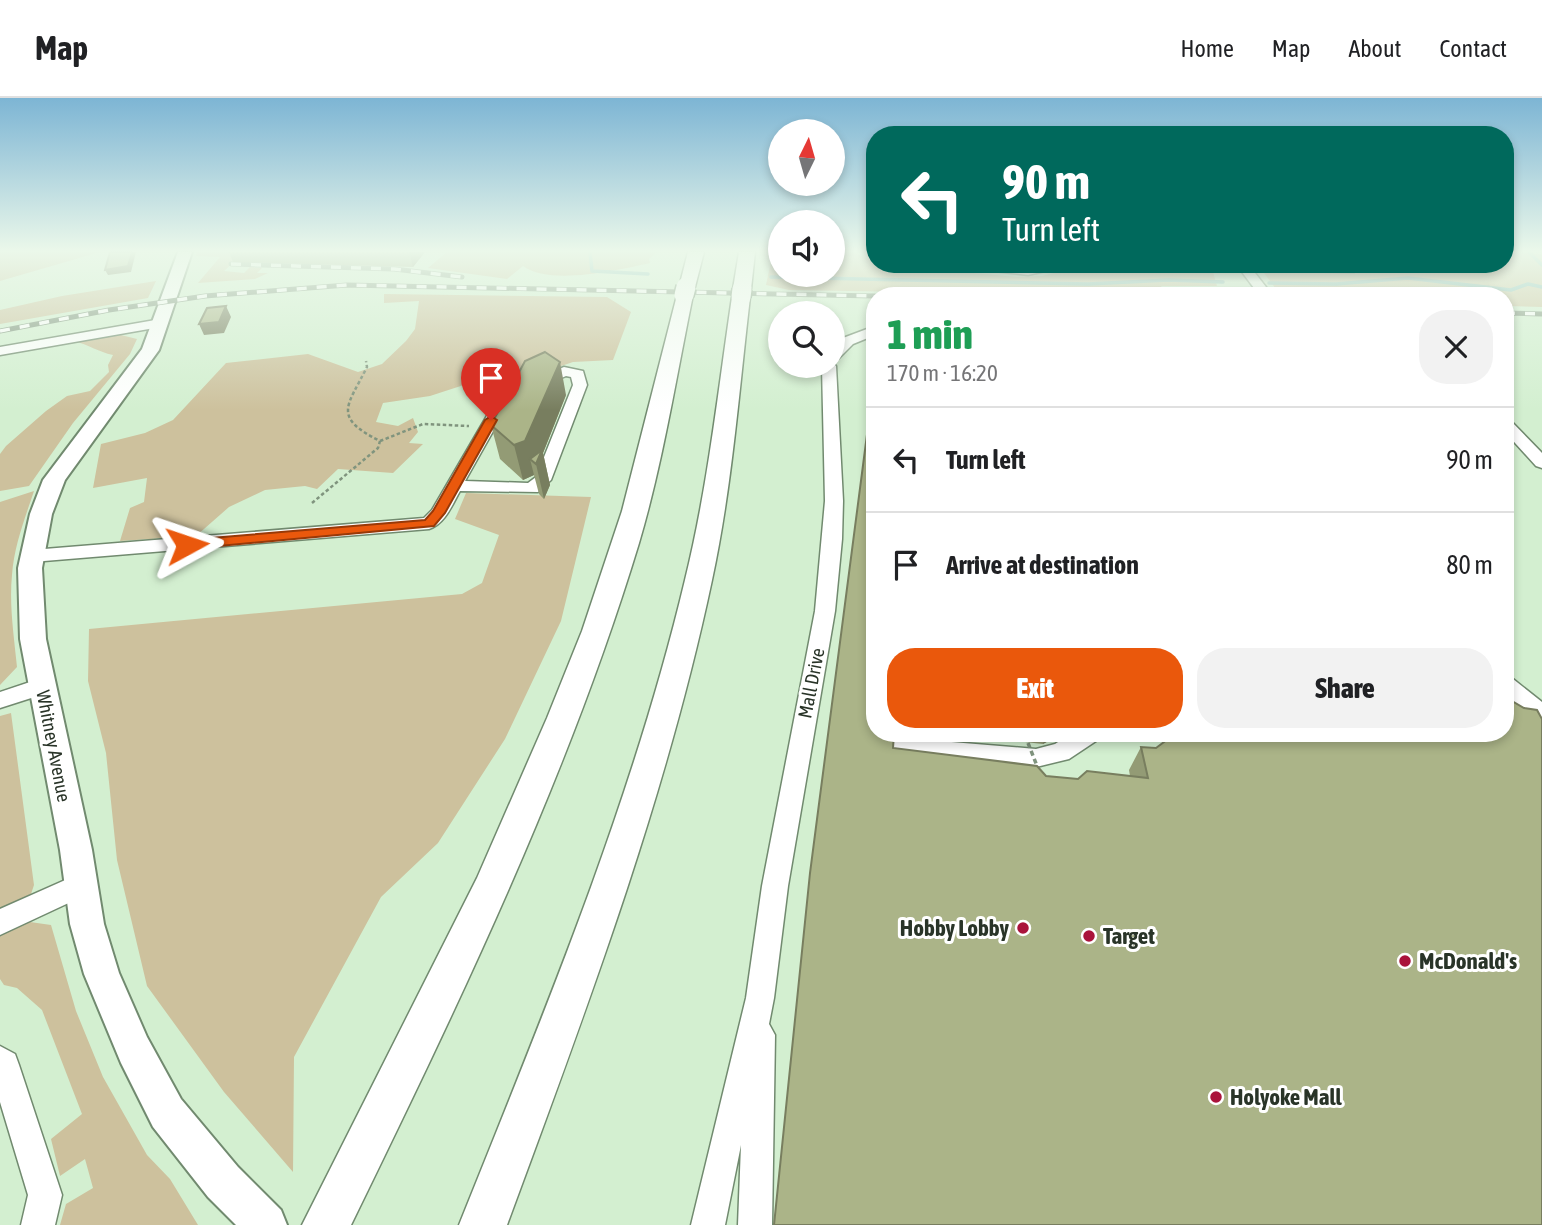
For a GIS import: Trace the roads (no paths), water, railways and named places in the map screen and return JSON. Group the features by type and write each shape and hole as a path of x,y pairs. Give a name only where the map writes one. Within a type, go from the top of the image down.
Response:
{"highway":[{"path":"326,1225 412,1055 483,905 575,689 604,608 643,482 682,305"},
{"path":"483,1225 610,882 665,708 696,592 711,521 740,305"}],"main road":[{"name":"Whitney Avenue","path":"167,305 150,349 54,481 41,514 30,568 33,639 87,924 102,974 134,1050 167,1113 223,1182 256,1214"}],"street":[{"path":"0,351 161,323"},
{"path":"845,344 866,334"},
{"path":"32,556 429,523 439,513 454,486 504,398 564,371 578,374 580,385 543,480 532,488 454,486"},
{"name":"Mall Drive","path":"755,1225 761,998 775,886 825,611 832,549 834,485 830,378"},
{"path":"1514,433 1542,463"},
{"path":"0,700 42,686"},
{"path":"1514,692 1542,714"},
{"path":"891,746 1036,758 1061,752 1077,742"},
{"path":"0,922 81,885"},
{"name":"Mall Drive","path":"708,1225 761,998"},
{"path":"3,1074 45,1195 38,1225"}],"railway":[{"path":"0,331 146,305"},
{"path":"1514,313 1542,314"}],"place":[{"name":"Hobby Lobby","path":"1023,928"},
{"name":"Target","path":"1089,936"},
{"name":"McDonald's","path":"1405,961"},
{"name":"Holyoke Mall","path":"1216,1097"}]}
